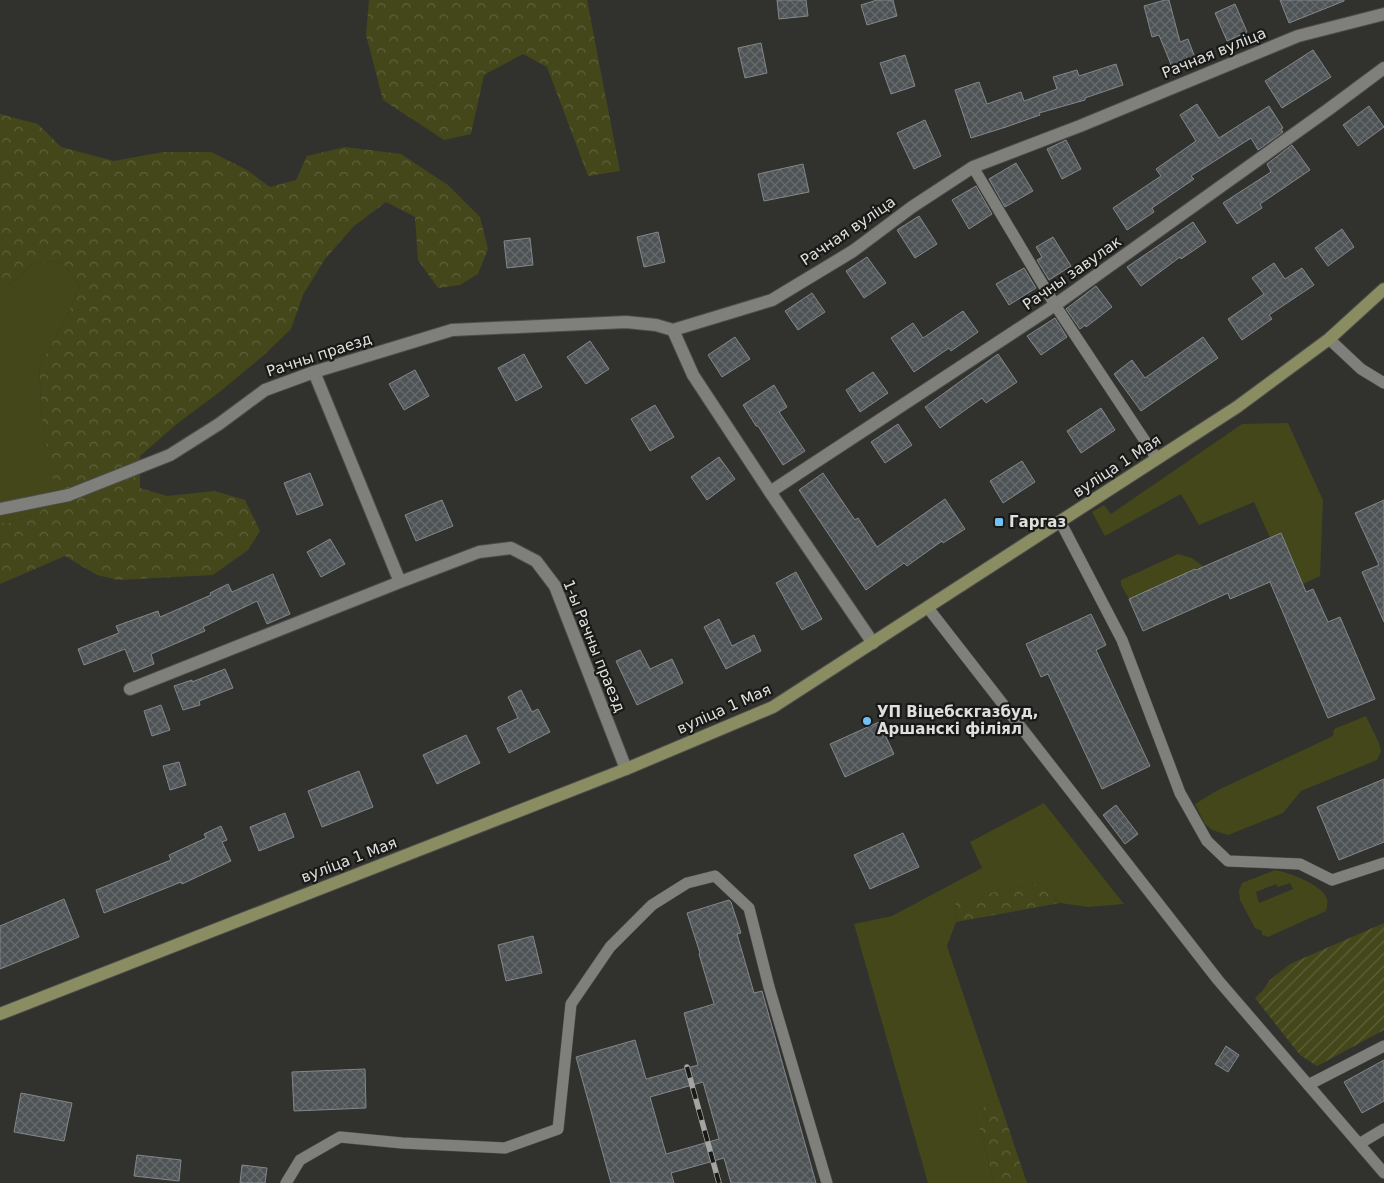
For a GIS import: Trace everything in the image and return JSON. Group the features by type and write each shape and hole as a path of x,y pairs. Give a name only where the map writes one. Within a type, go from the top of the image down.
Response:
{"street":[{"name":"Рачная вуліца","path":"673,330 772,300 853,251 912,206 973,167 1080,126 1298,36 1384,14"},
{"name":"Рачны завулак","path":"770,492 1055,305 1330,109 1384,68"},
{"name":"вуліца 1 Мая","path":"0,1014 626,769 773,707 1237,407 1330,340 1384,289"},
{"name":"Рачны праезд","path":"0,509 68,495 170,455 219,424 265,390 314,372 452,330 626,322 656,325 673,330"},
{"path":"673,330 693,375 873,643"},
{"path":"314,372 400,582"},
{"name":"1-ы Рачны праезд","path":"130,689 480,552 511,548 536,561 554,586 626,769"}],"lane":[{"path":"973,167 1055,305 1157,459"},
{"path":"1330,340 1361,370 1384,383"},
{"path":"1060,521 1122,640 1180,793 1207,841 1228,861 1300,864 1332,880 1384,863"},
{"path":"928,608 1218,980 1384,1173"},
{"path":"286,1183 300,1160 340,1137 402,1143 505,1148 558,1129 571,1004 610,947 652,905 687,883 715,876 749,908 769,987 826,1183"},
{"path":"1308,1085 1384,1046"},
{"path":"1359,1144 1384,1129"}],"green space":[{"path":"369,0 587,0 620,171 588,176 547,67 523,54 484,75 471,134 444,140 383,100 366,35"},
{"path":"0,114 38,124 61,147 114,161 163,152 211,152 247,170 270,187 296,180 307,156 345,147 401,154 448,185 480,217 488,249 478,274 460,285 438,288 418,260 415,217 386,202 354,226 325,259 303,295 291,329 263,356 178,423 140,456 140,488 167,496 215,491 245,500 260,531 248,550 213,575 118,580 97,575 65,556 0,584 0,523 9,523 39,513 56,496 42,419 39,367 67,316 80,286 61,261 34,263 10,284 0,290"},
{"path":"61,261 80,286 67,316 39,367 42,419 57,496 39,513 9,523 0,523 0,290 10,284 34,263"},
{"path":"1288,423 1323,500 1320,576 1286,592 1297,569 1281,534 1270,538 1254,502 1199,525 1181,494 1105,536 1092,512 1104,505 1111,514 1242,424"},
{"path":"1178,554 1192,558 1204,567 1195,569 1129,599 1121,585 1121,580"},
{"path":"1366,716 1381,751 1377,760 1301,791 1283,813 1228,835 1212,830 1205,824 1195,804 1218,790 1333,736 1334,729"},
{"path":"1044,803 1124,904 1088,907 1060,903 1041,883 955,901 956,922 947,946 999,1100 975,1111 994,1183 928,1183 854,924 892,916 982,868 970,842"},
{"path":"1275,870 1288,873 1312,884 1324,894 1327,899 1326,911 1268,937 1262,935 1262,931 1255,928 1240,900 1239,891 1242,883","holes":["1290,883 1293,889 1259,903 1256,892 1276,884 1278,887"]},
{"path":"1041,883 1060,903 956,922 955,900"},
{"path":"1384,923 1384,1030 1317,1066 1300,1055 1255,998 1270,980 1290,964"},
{"path":"999,1100 1027,1183 994,1183 975,1111"}],"building":[{"path":"777,0 806,0 808,16 779,19"},
{"path":"877,0 893,0 897,16 867,25 861,5"},
{"path":"1169,0 1180,42 1188,39 1197,63 1174,72 1159,35 1152,37 1144,6"},
{"path":"1280,0 1344,0 1344,1 1289,23"},
{"path":"1235,4 1247,32 1227,41 1215,13"},
{"path":"761,43 767,73 745,78 738,48"},
{"path":"1313,50 1331,77 1282,108 1265,81"},
{"path":"905,55 915,86 891,94 880,63"},
{"path":"1116,64 1123,85 1085,98 1085,100 1039,113 1040,115 971,138 955,90 979,82 987,104 1021,92 1024,101 1057,89 1053,77 1077,70 1079,76"},
{"path":"1197,104 1219,138 1269,106 1283,128 1281,129 1283,132 1258,150 1251,138 1191,176 1194,179 1152,208 1154,212 1127,230 1113,208 1161,176 1156,169 1196,141 1180,115"},
{"path":"1369,106 1384,127 1358,146 1343,125"},
{"path":"925,120 941,156 914,169 897,133"},
{"path":"1066,140 1081,169 1062,179 1047,149"},
{"path":"1292,145 1310,170 1260,204 1262,208 1237,224 1223,203 1271,172 1267,164"},
{"path":"1016,163 1033,191 1005,207 989,179"},
{"path":"803,164 809,192 764,201 758,174"},
{"path":"976,186 992,214 969,229 952,200"},
{"path":"919,216 937,244 915,258 897,230"},
{"path":"1193,222 1206,242 1181,259 1180,257 1141,286 1127,267"},
{"path":"1342,229 1354,247 1328,266 1315,248"},
{"path":"658,232 665,262 644,267 637,237"},
{"path":"1053,237 1071,266 1049,280 1037,260 1042,257 1036,247"},
{"path":"530,238 533,265 507,268 504,241"},
{"path":"867,257 886,283 864,298 846,271"},
{"path":"1274,263 1285,279 1302,268 1314,285 1269,315 1272,319 1242,340 1228,319 1264,294 1252,278"},
{"path":"1024,268 1036,288 1009,305 996,284"},
{"path":"1096,286 1112,307 1086,327 1085,325 1080,329 1066,309"},
{"path":"812,293 825,312 798,330 785,311"},
{"path":"963,311 978,332 951,351 949,348 914,372 891,338 913,323 923,338"},
{"path":"1055,318 1067,337 1041,355 1027,336"},
{"path":"735,337 750,359 722,377 708,355"},
{"path":"1203,337 1218,358 1141,411 1114,374 1132,360 1145,378"},
{"path":"590,341 609,369 586,384 567,357"},
{"path":"524,354 542,387 516,401 498,368"},
{"path":"998,354 1017,382 986,403 982,398 940,428 925,407"},
{"path":"415,370 429,396 404,410 389,384"},
{"path":"873,372 888,393 860,412 846,390"},
{"path":"774,385 787,407 779,412 805,451 783,465 743,405"},
{"path":"655,405 674,437 650,451 631,419"},
{"path":"1101,408 1115,430 1081,453 1067,431"},
{"path":"898,424 912,445 885,463 871,442"},
{"path":"719,457 735,479 707,500 691,477"},
{"path":"1022,461 1035,482 1003,503 990,481"},
{"path":"310,473 323,505 297,515 284,483"},
{"path":"823,473 855,520 858,518 877,547 945,499 965,529 943,543 942,541 907,566 904,563 866,590 799,490"},
{"path":"442,500 453,526 416,541 405,515"},
{"path":"1384,500 1384,622 1362,572 1379,565 1355,513"},
{"path":"1281,533 1306,592 1313,589 1328,622 1340,617 1375,699 1328,718 1270,582 1230,599 1228,593 1143,631 1129,599"},
{"path":"330,539 345,564 321,577 307,552"},
{"path":"796,572 822,619 802,630 776,583"},
{"path":"273,574 290,614 267,624 257,601 203,627 205,631 151,654 154,664 134,672 125,649 84,665 78,649 119,633 116,626 158,611 160,617 211,595 210,593 228,584 232,592"},
{"path":"1091,614 1106,645 1096,650 1150,766 1102,789 1048,674 1041,677 1026,644"},
{"path":"719,619 732,646 754,635 761,651 726,669 704,627"},
{"path":"640,650 650,669 672,659 683,683 637,705 616,661"},
{"path":"225,669 233,688 199,701 200,705 183,710 174,686 192,680 192,682"},
{"path":"521,690 532,712 538,709 550,732 509,753 497,728 518,718 508,697"},
{"path":"161,705 170,730 152,736 144,711"},
{"path":"879,722 894,754 845,777 830,744"},
{"path":"466,735 480,763 437,784 423,755"},
{"path":"179,762 186,785 170,790 163,766"},
{"path":"359,771 373,807 322,827 308,791"},
{"path":"1384,779 1384,842 1339,860 1317,807"},
{"path":"1116,805 1138,834 1125,844 1103,815"},
{"path":"285,813 294,837 259,851 250,827"},
{"path":"221,826 227,840 222,842 231,861 182,884 181,882 104,913 96,890 171,860 169,855 206,838 204,834"},
{"path":"903,833 919,867 870,889 854,855"},
{"path":"64,899 79,937 0,969 0,926"},
{"path":"729,900 731,902 741,933 737,934 754,993 762,991 816,1183 731,1183 724,1158 671,1173 674,1183 611,1183 576,1057 635,1040 646,1079 698,1065 684,1013 714,1004 687,913","holes":["703,1082 719,1139 666,1154 650,1097"]},
{"path":"533,936 542,973 506,981 498,945"},
{"path":"1226,1046 1239,1055 1228,1072 1215,1064"},
{"path":"1384,1060 1384,1101 1362,1113 1344,1082"},
{"path":"365,1069 366,1108 294,1111 292,1072"},
{"path":"21,1093 72,1103 64,1141 14,1132"},
{"path":"137,1155 181,1160 179,1181 134,1176"},
{"path":"242,1165 267,1168 265,1183 240,1183"}],"railway":[{"path":"687,1067 719,1183"}],"place":[{"name":"Гаргаз","path":"999,522"},
{"name":"УП Віцебскгазбуд, Аршанскі філіял","path":"867,721"}]}
